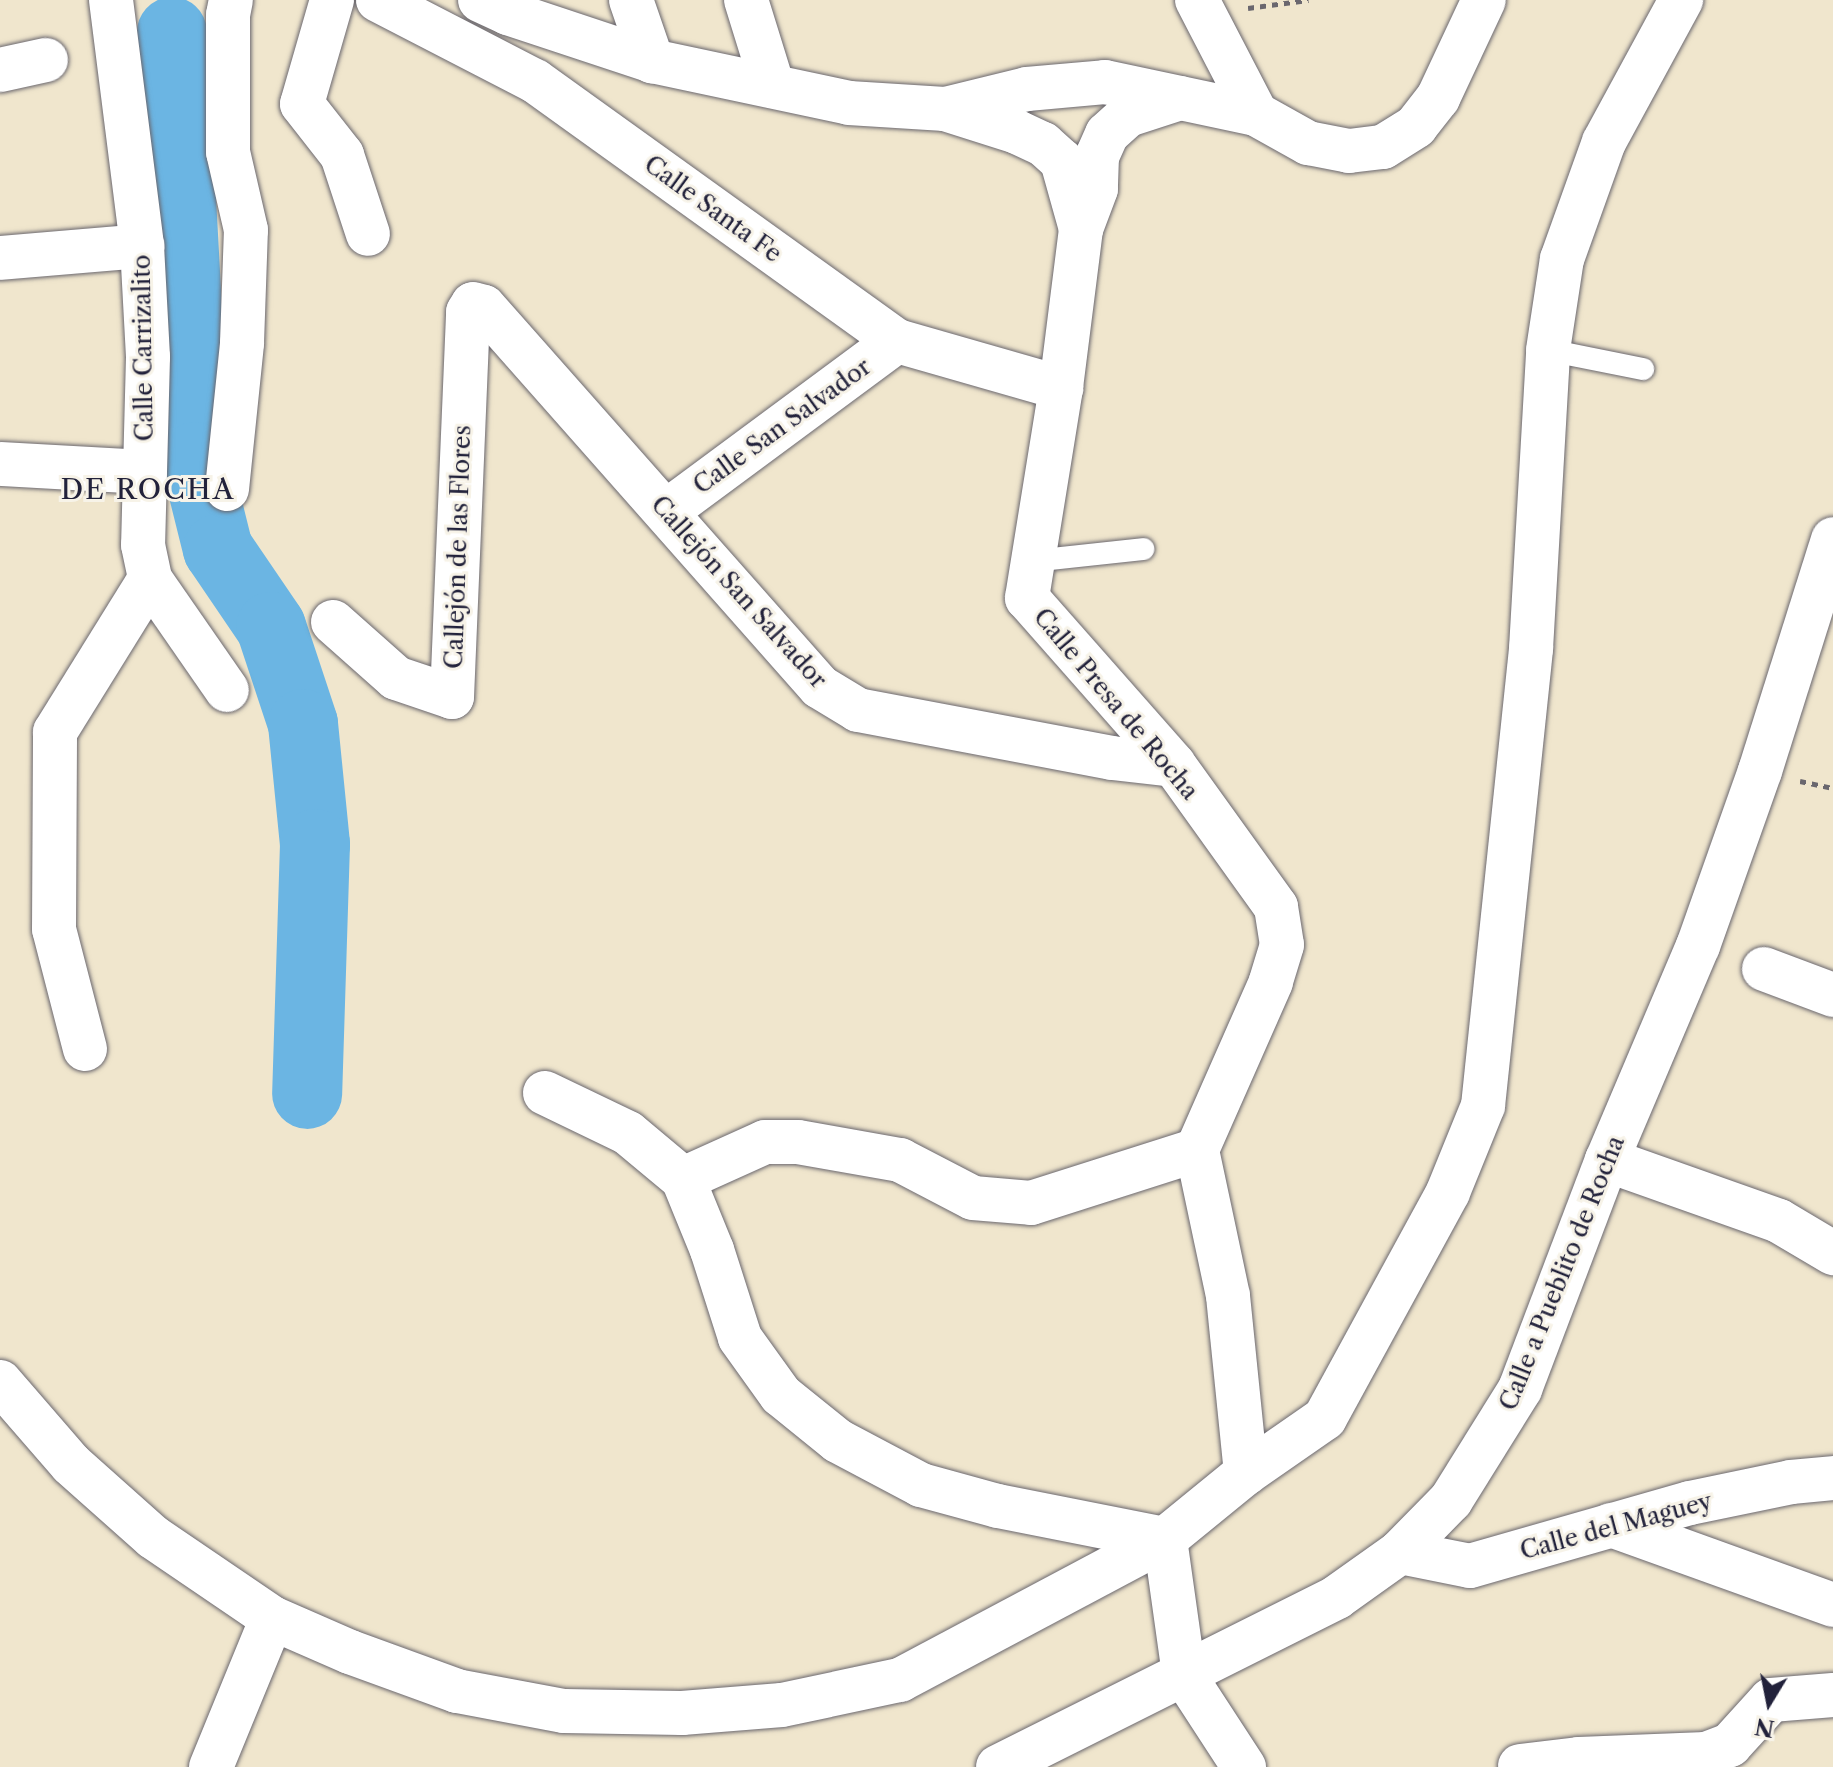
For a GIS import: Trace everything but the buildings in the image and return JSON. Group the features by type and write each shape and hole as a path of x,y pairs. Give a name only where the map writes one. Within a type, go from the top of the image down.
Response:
{"street":[{"name":"Calle Carrizalito","path":"111,0 142,246 148,357 143,545 150,579"},
{"path":"227,489 242,343 246,230 228,152 228,15 231,0"},
{"path":"332,0 302,104 342,155 368,234"},
{"name":"Calle Santa Fe","path":"378,0 535,81 897,341 1061,388"},
{"path":"480,0 508,13 652,61 772,84 849,103 945,109 1027,89 1105,82 1256,114 1308,143 1349,151 1383,147 1416,126 1438,98 1484,0"},
{"path":"631,0 652,61"},
{"path":"746,0 772,84"},
{"path":"0,1382 71,1464 153,1537 272,1618 350,1652 457,1691 564,1711 682,1713 782,1705 900,1680 1165,1539 1246,1473 1325,1418 1448,1192 1483,1106 1531,649 1548,350 1562,259 1604,142 1681,0"},
{"path":"1200,7 1256,114"},
{"path":"0,70 46,60"},
{"name":"Calle Presa de Rocha","path":"1180,98 1128,115 1107,134 1097,156 1096,189 1081,229 1061,388 1027,598 1174,765 1276,907 1282,945 1271,982 1197,1150"},
{"name":"Calle Presa de Rocha","path":"945,109 1017,132 1043,144 1062,161 1081,229"},
{"path":"0,258 142,246"},
{"name":"Callejón San Salvador","path":"473,304 484,307 820,687 858,710 1112,758 1174,765"},
{"name":"Callejón de las Flores","path":"333,622 396,678 452,697 468,312 473,304"},
{"name":"Calle San Salvador","path":"667,511 897,341"},
{"path":"0,464 145,472"},
{"name":"Calle a Pueblito de Rocha","path":"998,1767 1337,1597 1400,1552 1451,1500 1520,1389 1607,1160 1726,871 1833,539"},
{"path":"85,1049 54,929 55,732 150,579 227,690"},
{"path":"1764,969 1833,995"},
{"path":"545,1093 628,1133 683,1179 712,1250 740,1338 781,1395 838,1441 921,1485 998,1506 1165,1539"},
{"path":"683,1179 765,1142 798,1142 900,1160 973,1198 1031,1203 1197,1150 1228,1296 1246,1473"},
{"path":"1607,1160 1779,1221 1833,1253"},
{"name":"Calle del Maguey","path":"1400,1552 1470,1566 1690,1503 1791,1482 1833,1478"},
{"path":"1611,1525 1833,1605"},
{"path":"1165,1539 1184,1675 1244,1767"},
{"path":"211,1767 272,1618"},
{"path":"1520,1766 1579,1759 1710,1760 1730,1745 1771,1700 1833,1695"}],"lane":[{"path":"1548,350 1643,369"},
{"path":"1033,561 1143,549"}],"path":[{"path":"1200,7 1308,0"}],"waterway":[{"path":"172,32 195,457 218,549 271,627 303,724 315,844 307,1094"}],"district":[{"name":"DE ROCHA","path":"148,489"}]}
